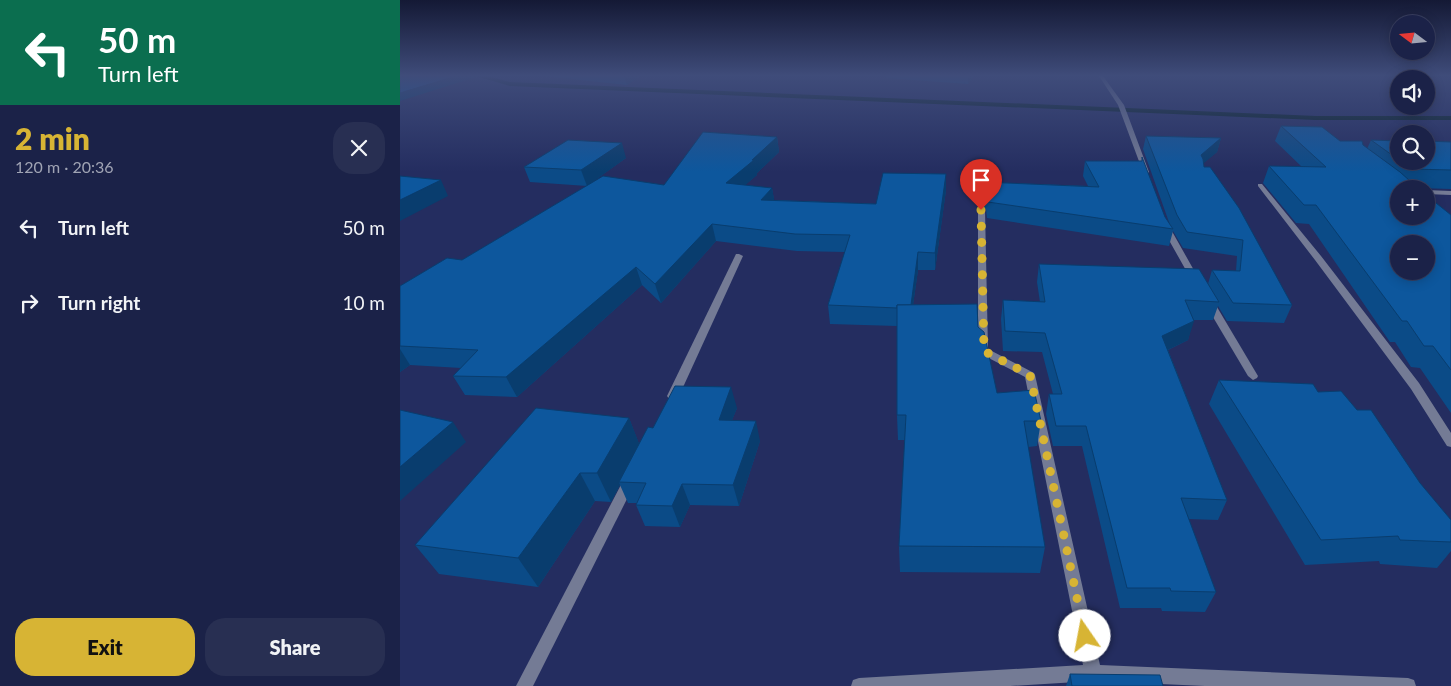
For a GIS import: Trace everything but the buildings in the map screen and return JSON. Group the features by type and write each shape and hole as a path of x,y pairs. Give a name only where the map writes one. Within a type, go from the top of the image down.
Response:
{"street":[{"path":"1122,108 1151,185"},
{"path":"1260,185 1415,386 1451,443"},
{"path":"1435,192 1451,193"},
{"path":"981,210 984,351 1030,375 1093,673"},
{"path":"1161,214 1168,232 1253,376"},
{"path":"670,404 739,256"},
{"path":"524,686 634,474"},
{"path":"859,686 1093,673 1408,686"}],"waterway":[{"path":"1079,108 1316,118 1451,118"}],"route":[{"path":"981,210 984,351 1030,375 1085,636"}]}
